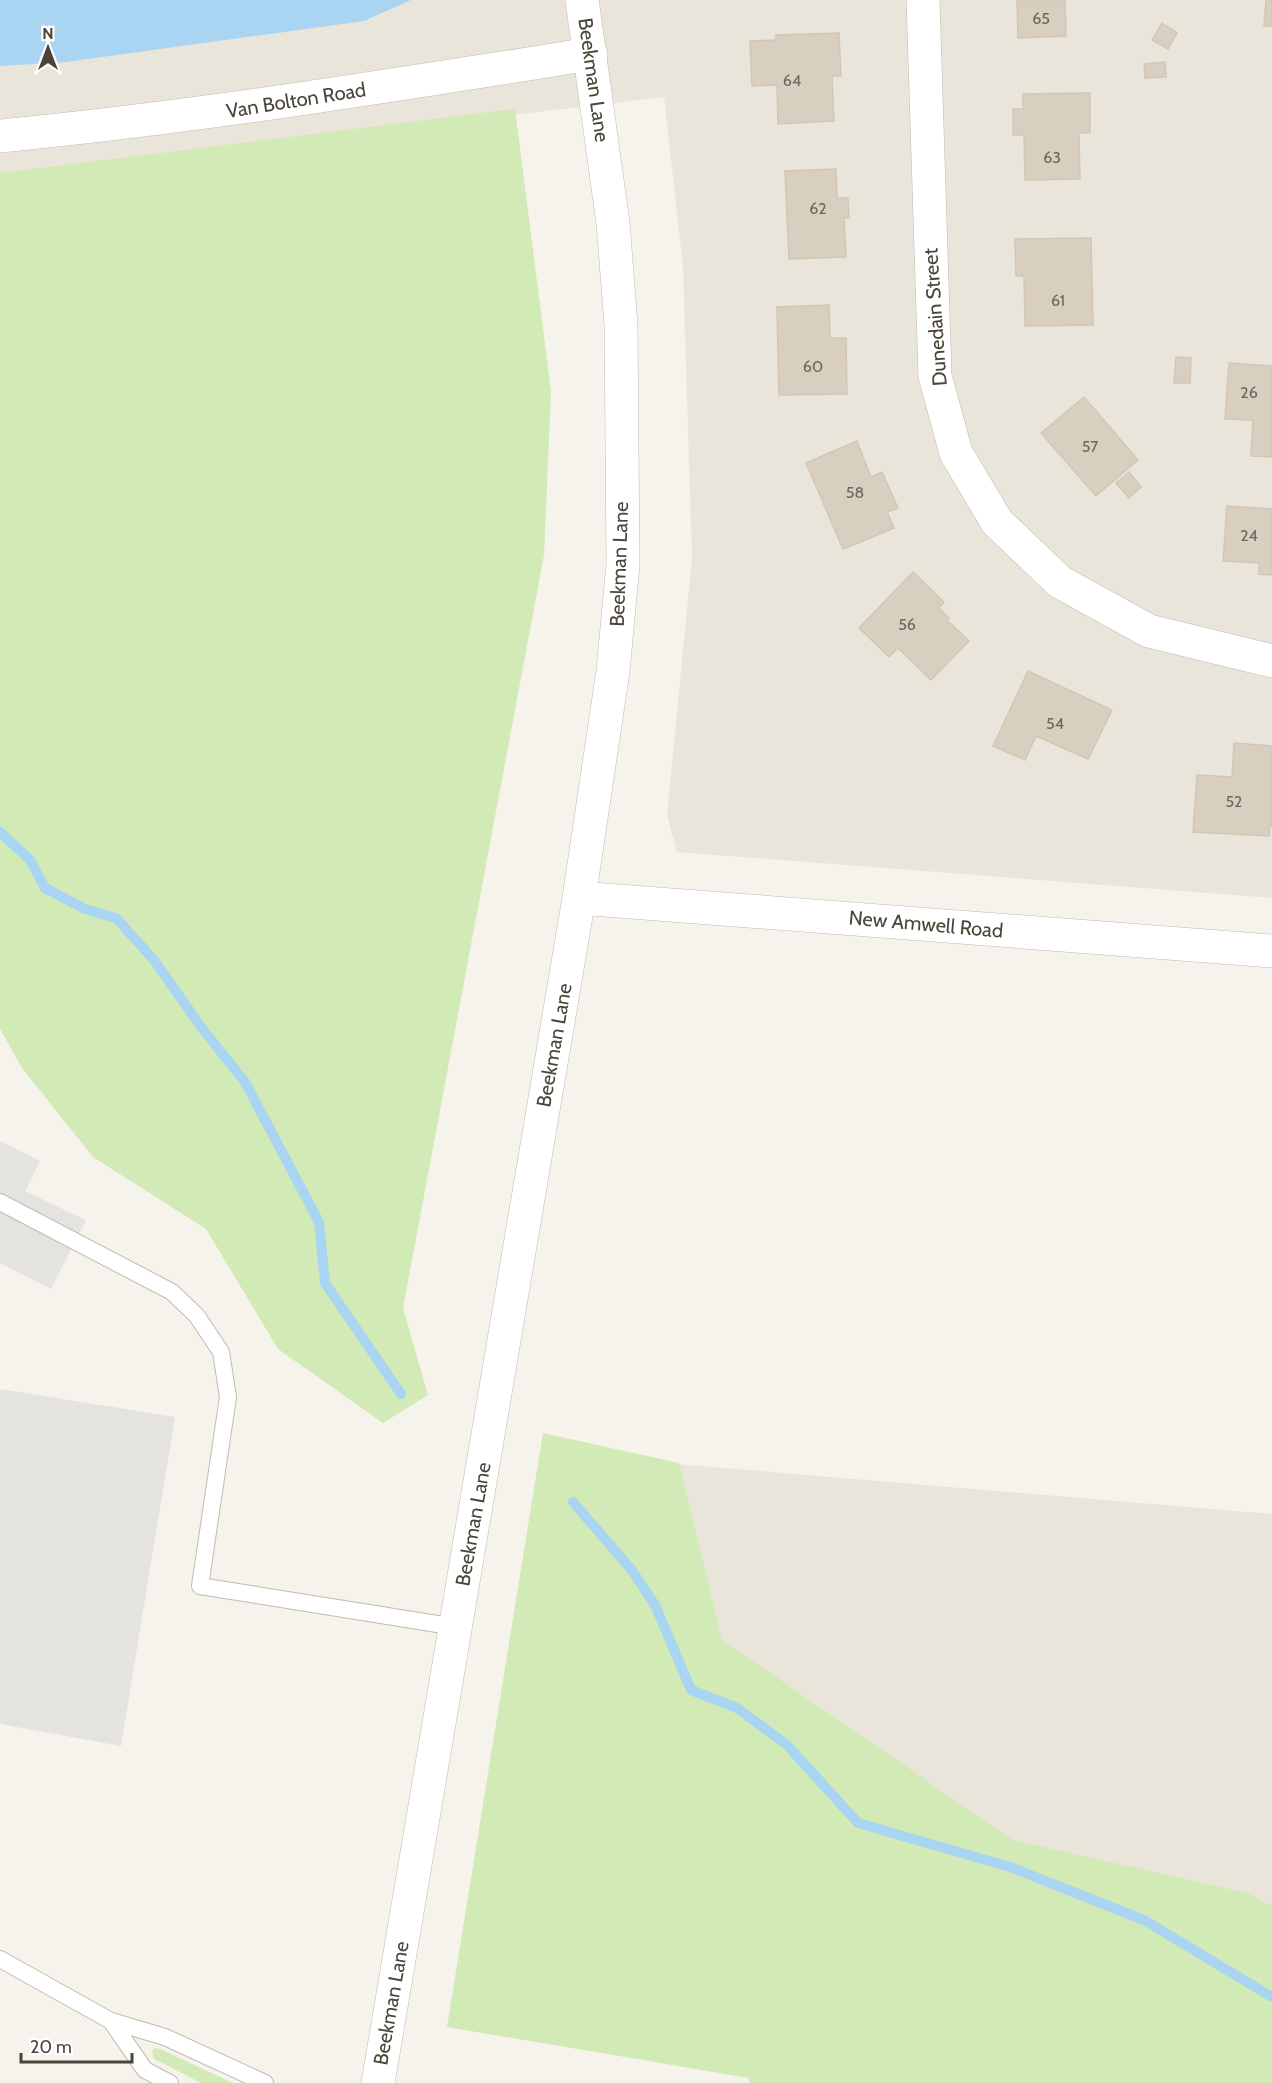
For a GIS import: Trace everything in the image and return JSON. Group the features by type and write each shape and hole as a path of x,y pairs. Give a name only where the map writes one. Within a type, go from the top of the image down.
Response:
{"street":[{"name":"Beekman Lane","path":"378,2083 579,898 613,671 623,564 621,325 613,222 582,0"},
{"name":"Dunedain Street","path":"923,0 935,376 956,453 997,522 1060,582 1149,631 1272,661"},
{"name":"Van Bolton Road","path":"0,136 102,127 218,112 591,54"},
{"name":"New Amwell Road","path":"579,898 1272,951"}],"lane":[{"path":"0,1202 172,1292 197,1316 221,1352 228,1397 200,1587 456,1627"},
{"path":"0,1959 111,2020 165,2037 265,2083"},
{"path":"111,2020 145,2070 170,2083"}],"shaded area":[{"path":"0,0 1272,0 1272,898 677,852 667,815 692,558 683,268 664,97 0,176"},
{"path":"0,1141 40,1161 25,1191 86,1220 51,1289 0,1263"},
{"path":"0,1389 175,1417 121,1746 0,1724"},
{"path":"557,1454 1272,1514 1272,2083 822,2083"}],"green space":[{"path":"515,109 551,391 544,555 403,1308 428,1395 383,1423 278,1349 206,1229 93,1157 22,1068 0,1029 0,173"},
{"path":"543,1433 679,1463 722,1640 1013,1840 1247,1893 1272,1906 1272,2083 749,2083 749,2078 447,2027"},
{"path":"154,2048 233,2083 201,2083 154,2059 152,2052"}],"water":[{"path":"0,0 411,0 364,21 66,62 0,66"}],"building":[{"path":"1017,0 1065,0 1066,36 1018,38"},
{"path":"1266,0 1272,0 1272,26 1264,26"},
{"path":"1162,23 1177,33 1168,49 1152,40"},
{"path":"839,33 841,76 832,76 834,121 778,124 777,85 752,86 750,41 776,40 776,35"},
{"path":"1165,62 1166,77 1145,78 1144,64"},
{"path":"1090,93 1090,133 1079,133 1080,179 1025,180 1024,135 1013,135 1013,109 1023,109 1023,94"},
{"path":"836,169 837,198 848,198 849,218 844,218 846,257 789,259 785,171"},
{"path":"1091,238 1093,325 1025,326 1024,276 1016,276 1015,239"},
{"path":"829,305 830,338 846,338 847,394 779,395 777,307"},
{"path":"1176,357 1191,358 1190,383 1174,383"},
{"path":"1229,363 1272,366 1272,457 1251,456 1253,420 1225,419"},
{"path":"1084,397 1138,460 1096,496 1041,433"},
{"path":"857,441 871,477 882,472 898,508 887,512 894,528 843,549 806,463"},
{"path":"1129,472 1141,487 1129,498 1116,483"},
{"path":"1227,506 1272,509 1272,575 1259,574 1259,563 1223,561"},
{"path":"913,572 944,602 939,608 949,618 947,620 969,641 931,680 898,648 889,657 859,628"},
{"path":"1028,671 1112,710 1088,759 1036,736 1025,760 993,746"},
{"path":"1234,743 1272,746 1272,826 1270,825 1269,836 1193,832 1197,775 1232,777"}],"waterway":[{"path":"0,832 30,860 45,888 85,909 116,918 154,960 201,1027 245,1082 319,1222 325,1283 401,1394"},
{"path":"573,1502 631,1569 655,1605 691,1690 737,1708 787,1745 858,1823 1010,1867 1144,1920 1272,1997"}]}
